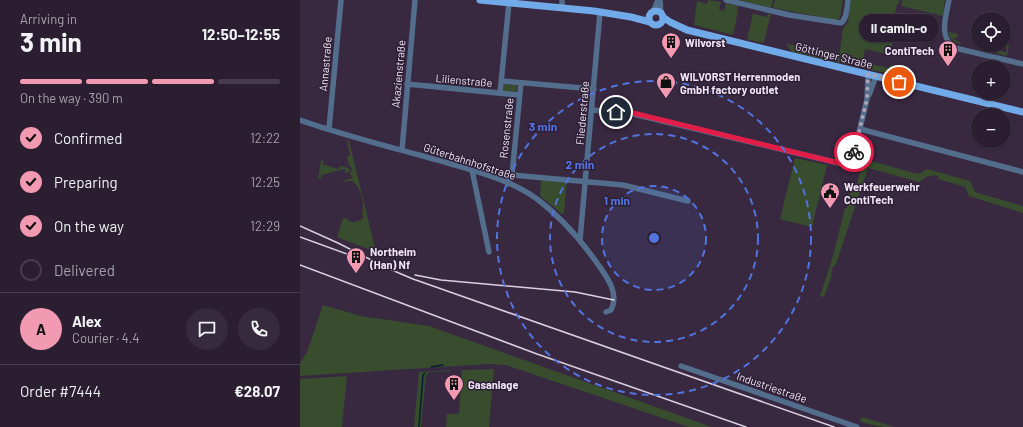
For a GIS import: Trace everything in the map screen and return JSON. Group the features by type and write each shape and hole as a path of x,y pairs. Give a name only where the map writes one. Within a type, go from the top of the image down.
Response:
{"main road":[{"name":"Göttinger Straße","path":"480,0 600,12 631,17 651,16 657,11 670,22 687,30"},
{"path":"658,25 662,22 662,15"},
{"name":"Göttinger Straße","path":"651,16 654,25 687,30 1023,112"}],"street":[{"name":"Annastraße","path":"329,129 341,0"},
{"name":"Akazienstraße","path":"402,150 415,0"},
{"path":"562,0 562,8"},
{"path":"659,0 662,15"},
{"path":"651,16 659,0"},
{"path":"726,0 789,15 841,23 844,20 848,0"},
{"path":"949,0 944,30 947,42 955,48 1023,64"},
{"path":"500,93 509,3"},
{"name":"Fliederstraße","path":"580,240 600,12"},
{"path":"592,110 629,112 851,166 872,75"},
{"path":"502,81 594,89"},
{"name":"Rosenstraße","path":"508,184 512,175 520,83"},
{"name":"Lilienstraße","path":"407,84 519,95"},
{"name":"Güterbahnhofstraße","path":"300,120 472,170 508,184 537,199 559,218 580,240 611,285 613,305 611,310 606,312"},
{"path":"860,129 1023,172"},
{"path":"472,170 489,252"},
{"path":"512,175 624,185 688,201"},
{"name":"Industriestraße","path":"681,366 857,427"}],"green space":[{"path":"708,0 721,2 719,10 724,11 726,3 738,6 733,35 694,25 697,1 707,4"},
{"path":"739,0 773,0 771,8"},
{"path":"775,0 843,0 840,18 836,20 773,8"},
{"path":"851,0 899,0 895,13 897,15 892,36 891,55 865,49 863,62 889,68 890,65 892,65 890,74 792,52 786,44 829,50 829,56 839,57 843,28 848,22"},
{"path":"902,0 945,0 943,16 901,6"},
{"path":"753,14 767,17 768,14 771,14 763,43 747,39"},
{"path":"949,32 958,34 957,38 953,39 961,44 952,40"},
{"path":"991,52 1004,52 1008,52 1007,56"},
{"path":"504,84 517,85 516,92 503,91"},
{"path":"347,141 349,141 376,252 337,237 343,218 354,222 364,217 362,214 363,201 358,187 352,181 339,182 353,178 350,174 352,168 349,165 347,157 350,155"},
{"path":"795,158 827,165 812,227 780,219"},
{"path":"321,160 324,161 322,164 338,169 340,166 349,168 350,170 349,172 345,173 345,169 321,175 321,178 318,179"},
{"path":"871,161 918,174 927,169 970,181 975,192 1023,206 1023,213 969,196 965,187 938,179 938,176 928,176 919,182 868,168 824,297 820,296 851,191 855,190 862,166"},
{"path":"541,180 567,182 564,213 562,214 540,196"},
{"path":"323,305 361,316 429,326 712,427 689,427 506,365 488,364 300,376 300,363 306,355"},
{"path":"494,369 489,427 446,427 447,414 459,414 462,370"},
{"path":"453,371 429,372 426,376 421,427 414,427 419,372"},
{"path":"347,376 342,427 300,427 300,379"},
{"path":"862,417 895,427 869,424 860,421"}],"waterway":[{"path":"431,367 443,365"},
{"path":"419,427 423,375 425,373"}],"railway":[{"path":"300,226 413,279 834,427"},
{"path":"300,237 358,258"},
{"path":"300,265 537,354 746,427"},
{"path":"415,275 441,280 575,292 614,300"}],"way so far":[{"path":"854,152 867,99 868,74 899,82"}],"place":[{"name":"Wilvorst","path":"671,59"},
{"name":"ContiTech","path":"948,67"},
{"name":"il camin-o","path":"899,82"},
{"name":"WILVORST Herrenmoden GmbH factory outlet","path":"666,99"},
{"name":"Werkfeuerwehr ContiTech","path":"830,209"},
{"name":"Northeim (Han) Nf","path":"356,274"},
{"name":"Gasanlage","path":"454,401"}],"route":[{"path":"616,112 629,112 851,166 854,152"}]}
